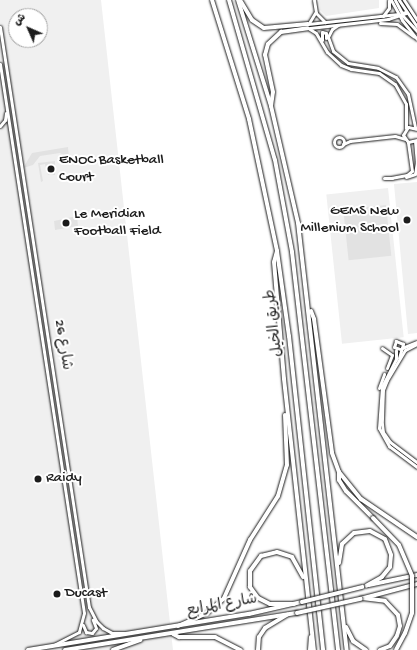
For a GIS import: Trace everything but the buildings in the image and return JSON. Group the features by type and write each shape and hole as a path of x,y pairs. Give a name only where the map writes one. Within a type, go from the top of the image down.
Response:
{"highway":[{"name":"طريق الخيل","path":"212,0 249,119 277,251 289,336 323,650"},
{"name":"طريق الخيل","path":"229,0 274,160 292,252 338,650"},
{"path":"239,0 252,20 264,28 308,26"},
{"path":"239,0 270,106 296,212 310,309 347,650"},
{"path":"270,106 273,92 265,55 268,44 281,32 308,26"},
{"path":"277,251 274,262 287,407 305,581 314,650"},
{"path":"310,309 314,319 332,453 339,472 361,499 417,537"},
{"path":"178,626 207,613 224,598 250,540 278,496 287,465 287,407"},
{"path":"339,472 339,480 346,491 399,545 412,576 412,613 405,633 396,650"},
{"path":"338,571 339,551 348,538 362,531 377,534 388,544 391,563 382,577 364,586"},
{"path":"294,604 270,604 258,598 249,582 253,565 266,554 282,553 295,561 305,581"},
{"path":"361,599 385,601 398,615 400,626 397,636 390,646 380,650"},
{"path":"258,650 259,637 265,628 287,615"},
{"path":"344,623 353,641 366,650"},
{"path":"310,650 312,633"},
{"path":"173,634 179,636 215,637 230,643 241,650"},
{"path":"230,643 237,650"}],"main road":[{"name":"شارع المرابع","path":"28,650 178,626 294,604 364,586 417,575"},
{"name":"شارع المرابع","path":"65,650 287,615 361,599 417,584"},
{"path":"112,650 143,638"}],"street":[{"path":"308,26 315,11 314,0"},
{"path":"390,0 417,31"},
{"path":"383,16 388,10 390,0"},
{"path":"395,0 416,38"},
{"path":"399,0 402,14 417,27"},
{"path":"404,0 417,20"},
{"path":"315,11 325,22"},
{"path":"308,26 325,22 402,14"},
{"path":"308,26 338,25 375,21 402,14"},
{"path":"375,21 397,24 416,38"},
{"path":"331,49 329,35 338,25"},
{"name":"شارع 26","path":"0,26 89,607 96,621 106,630 114,633 137,633"},
{"path":"308,26 318,34 323,45 332,58 344,66 375,72 395,84 406,104 405,130 412,171 407,175 391,178"},
{"path":"323,45 321,34 324,32 331,49 348,63 378,68 396,77 408,94 416,129 405,130 395,136 350,141 339,147 334,143 336,138 342,138 350,141"},
{"name":"شارع 26","path":"0,64 80,583 83,624"},
{"path":"0,126 5,120 6,105"},
{"path":"10,128 16,133"},
{"path":"384,178 414,175 417,162 416,140 406,140 395,136"},
{"path":"342,138 343,144"},
{"path":"42,338 48,338"},
{"path":"380,394 385,376 396,359 400,349 417,343"},
{"path":"417,343 405,350 385,387 386,434 417,461"},
{"path":"382,348 390,351 392,358 380,382 379,422 382,438 417,467"},
{"path":"397,363 400,349"},
{"path":"46,648 73,637 83,624 88,633 95,630 89,607"}],"shaded area":[{"path":"0,0 101,0 173,650 0,650"},
{"path":"319,0 379,0 379,8 326,16 320,10"},
{"path":"68,147 69,158 60,153 40,156 33,165 23,168 32,153"},
{"name":"ENOC Basketball Court","path":"55,161 55,175 48,175 45,164 40,165 43,181 41,182 38,163"},
{"path":"417,182 417,333 408,334 394,184"},
{"path":"388,188 404,337 342,344 326,194"},
{"path":"386,205 391,256 349,260 343,209"},
{"name":"Le Meridian Football Field","path":"77,216 78,226 55,230 54,221"}],"place":[{"name":"ENOC Basketball Court","path":"51,169"},
{"name":"GEMS New Millenium School","path":"407,220"},
{"name":"Le Meridian Football Field","path":"66,223"},
{"name":"Raidy","path":"38,479"},
{"name":"Ducast","path":"57,594"}]}
